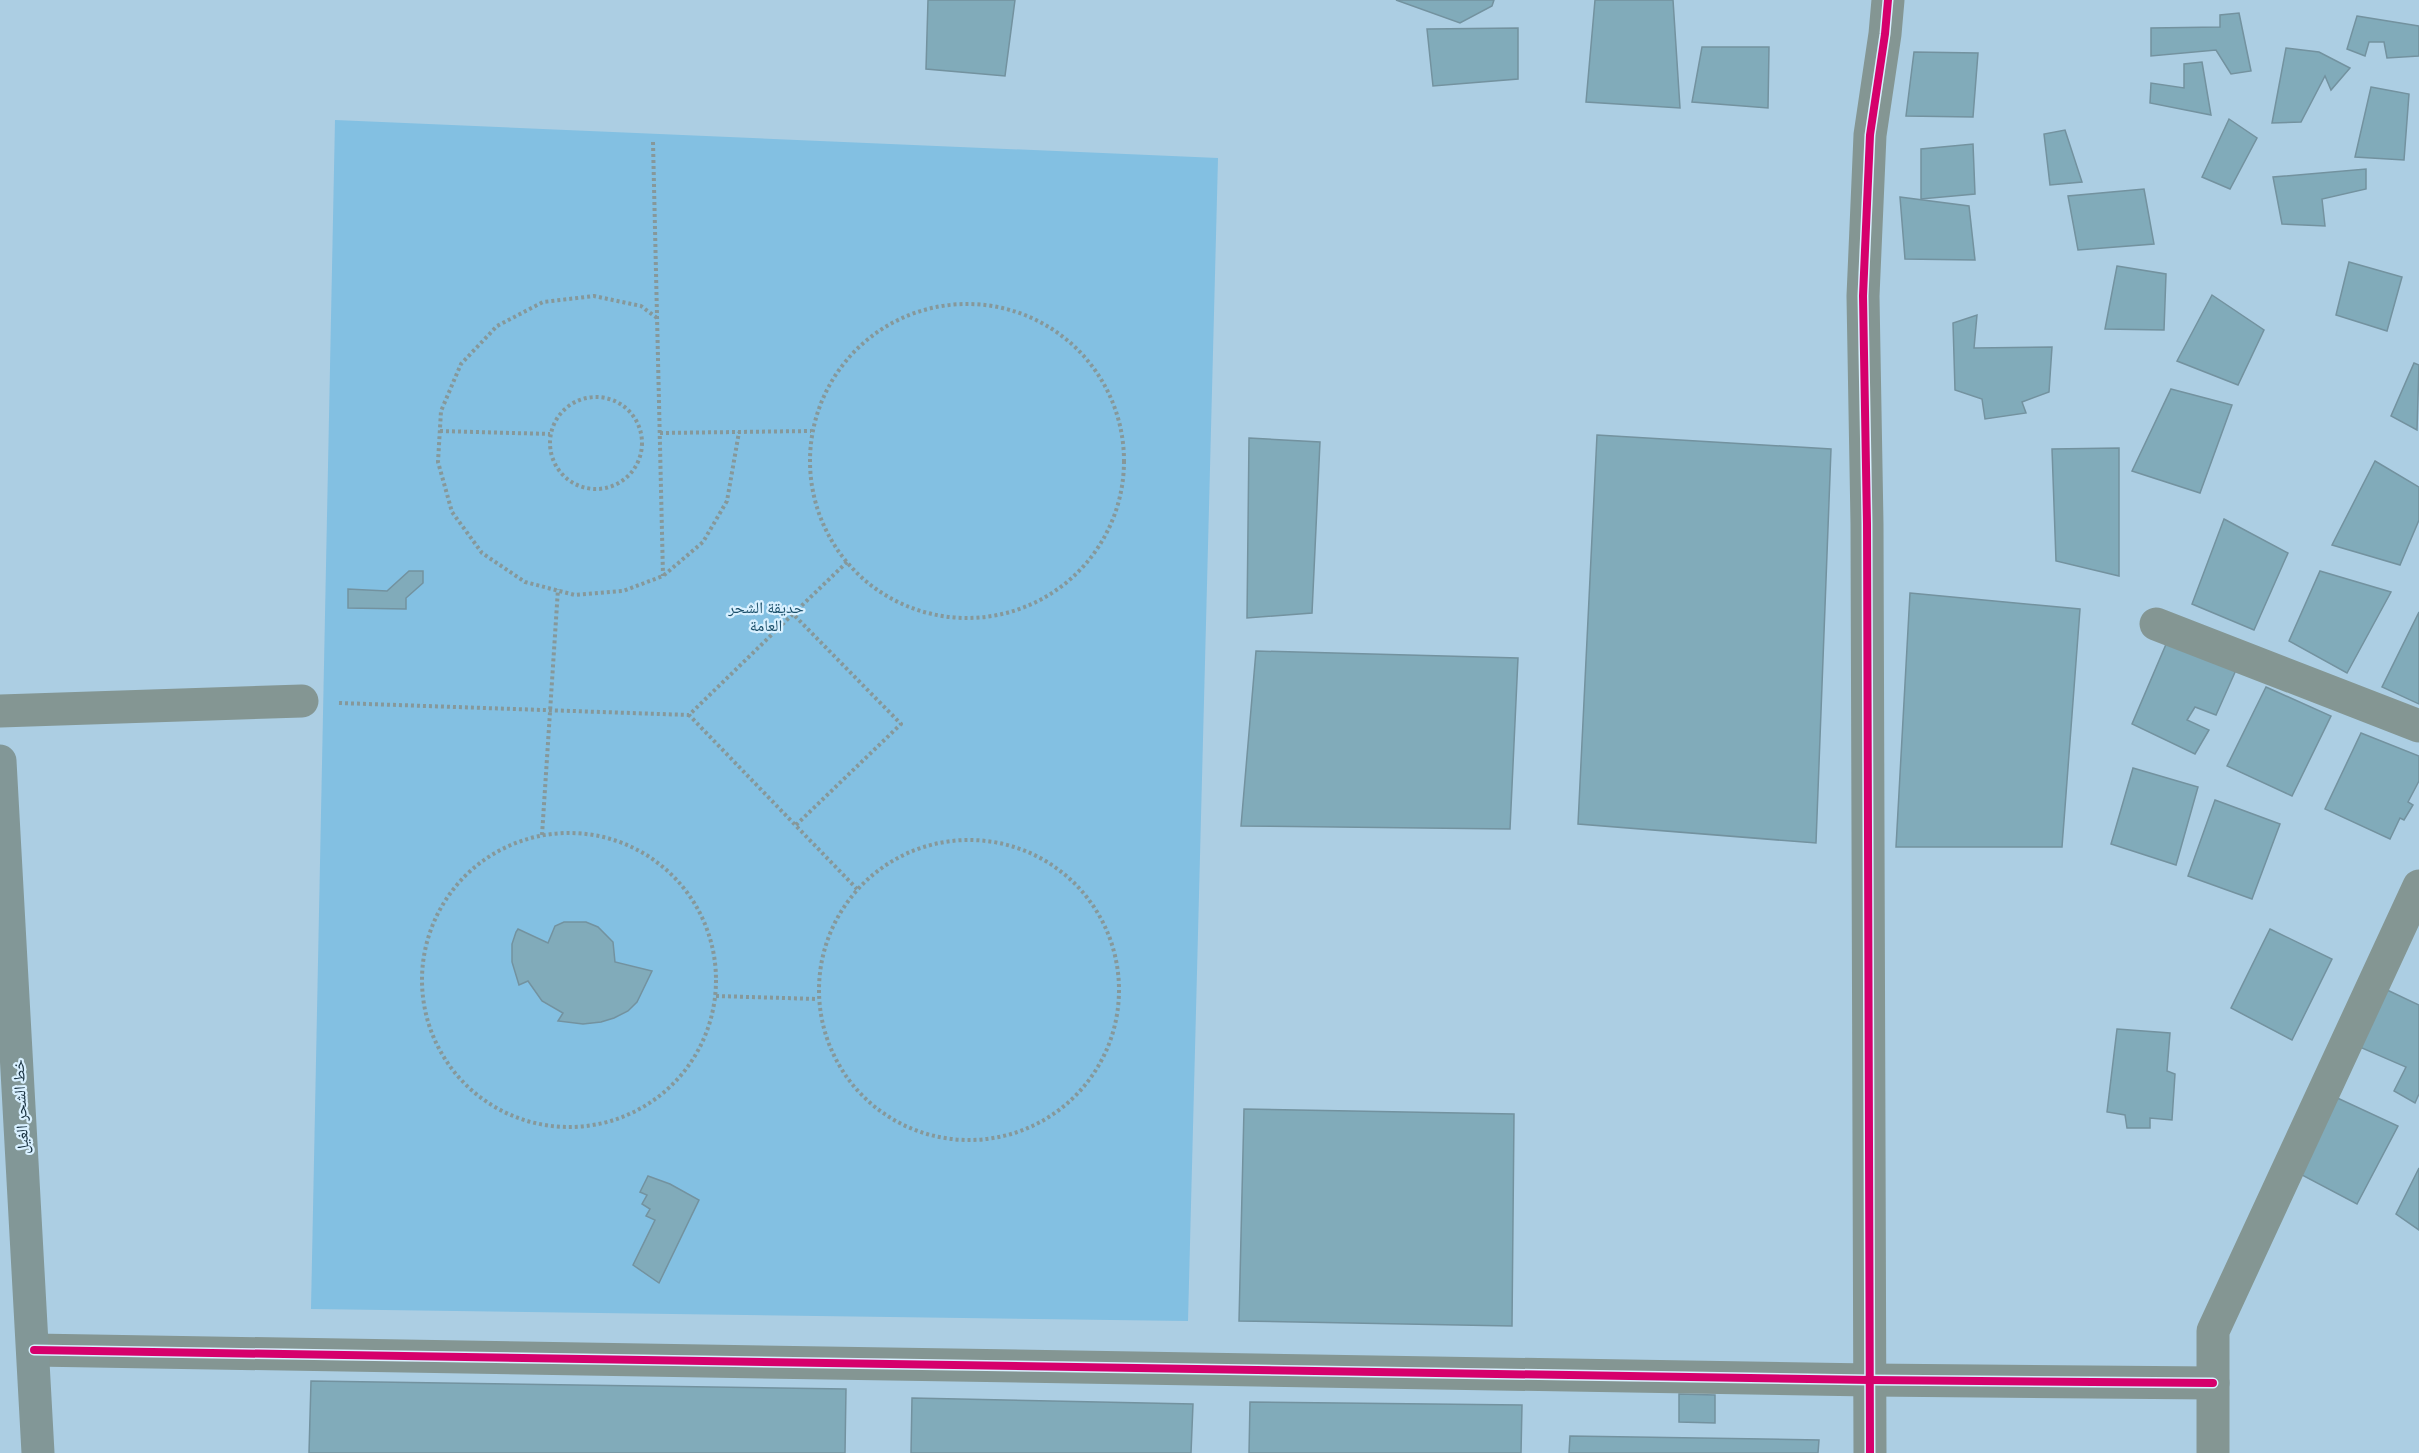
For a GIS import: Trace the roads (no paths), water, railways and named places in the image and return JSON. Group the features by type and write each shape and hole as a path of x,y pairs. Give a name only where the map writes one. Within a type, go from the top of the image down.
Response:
{"main road":[{"name":"خط الشحر الغيل","path":"0,761 39,1453"}],"street":[{"path":"1870,1453 1867,548 1863,296 1870,135 1888,0"},
{"path":"2156,624 2419,726"},
{"path":"0,711 302,701"},
{"path":"2213,1453 2213,1330 2419,886"},
{"path":"34,1350 1870,1380 2213,1383"}],"park label":[{"name":"حديقة الشحر العامة","path":"766,616"}]}
